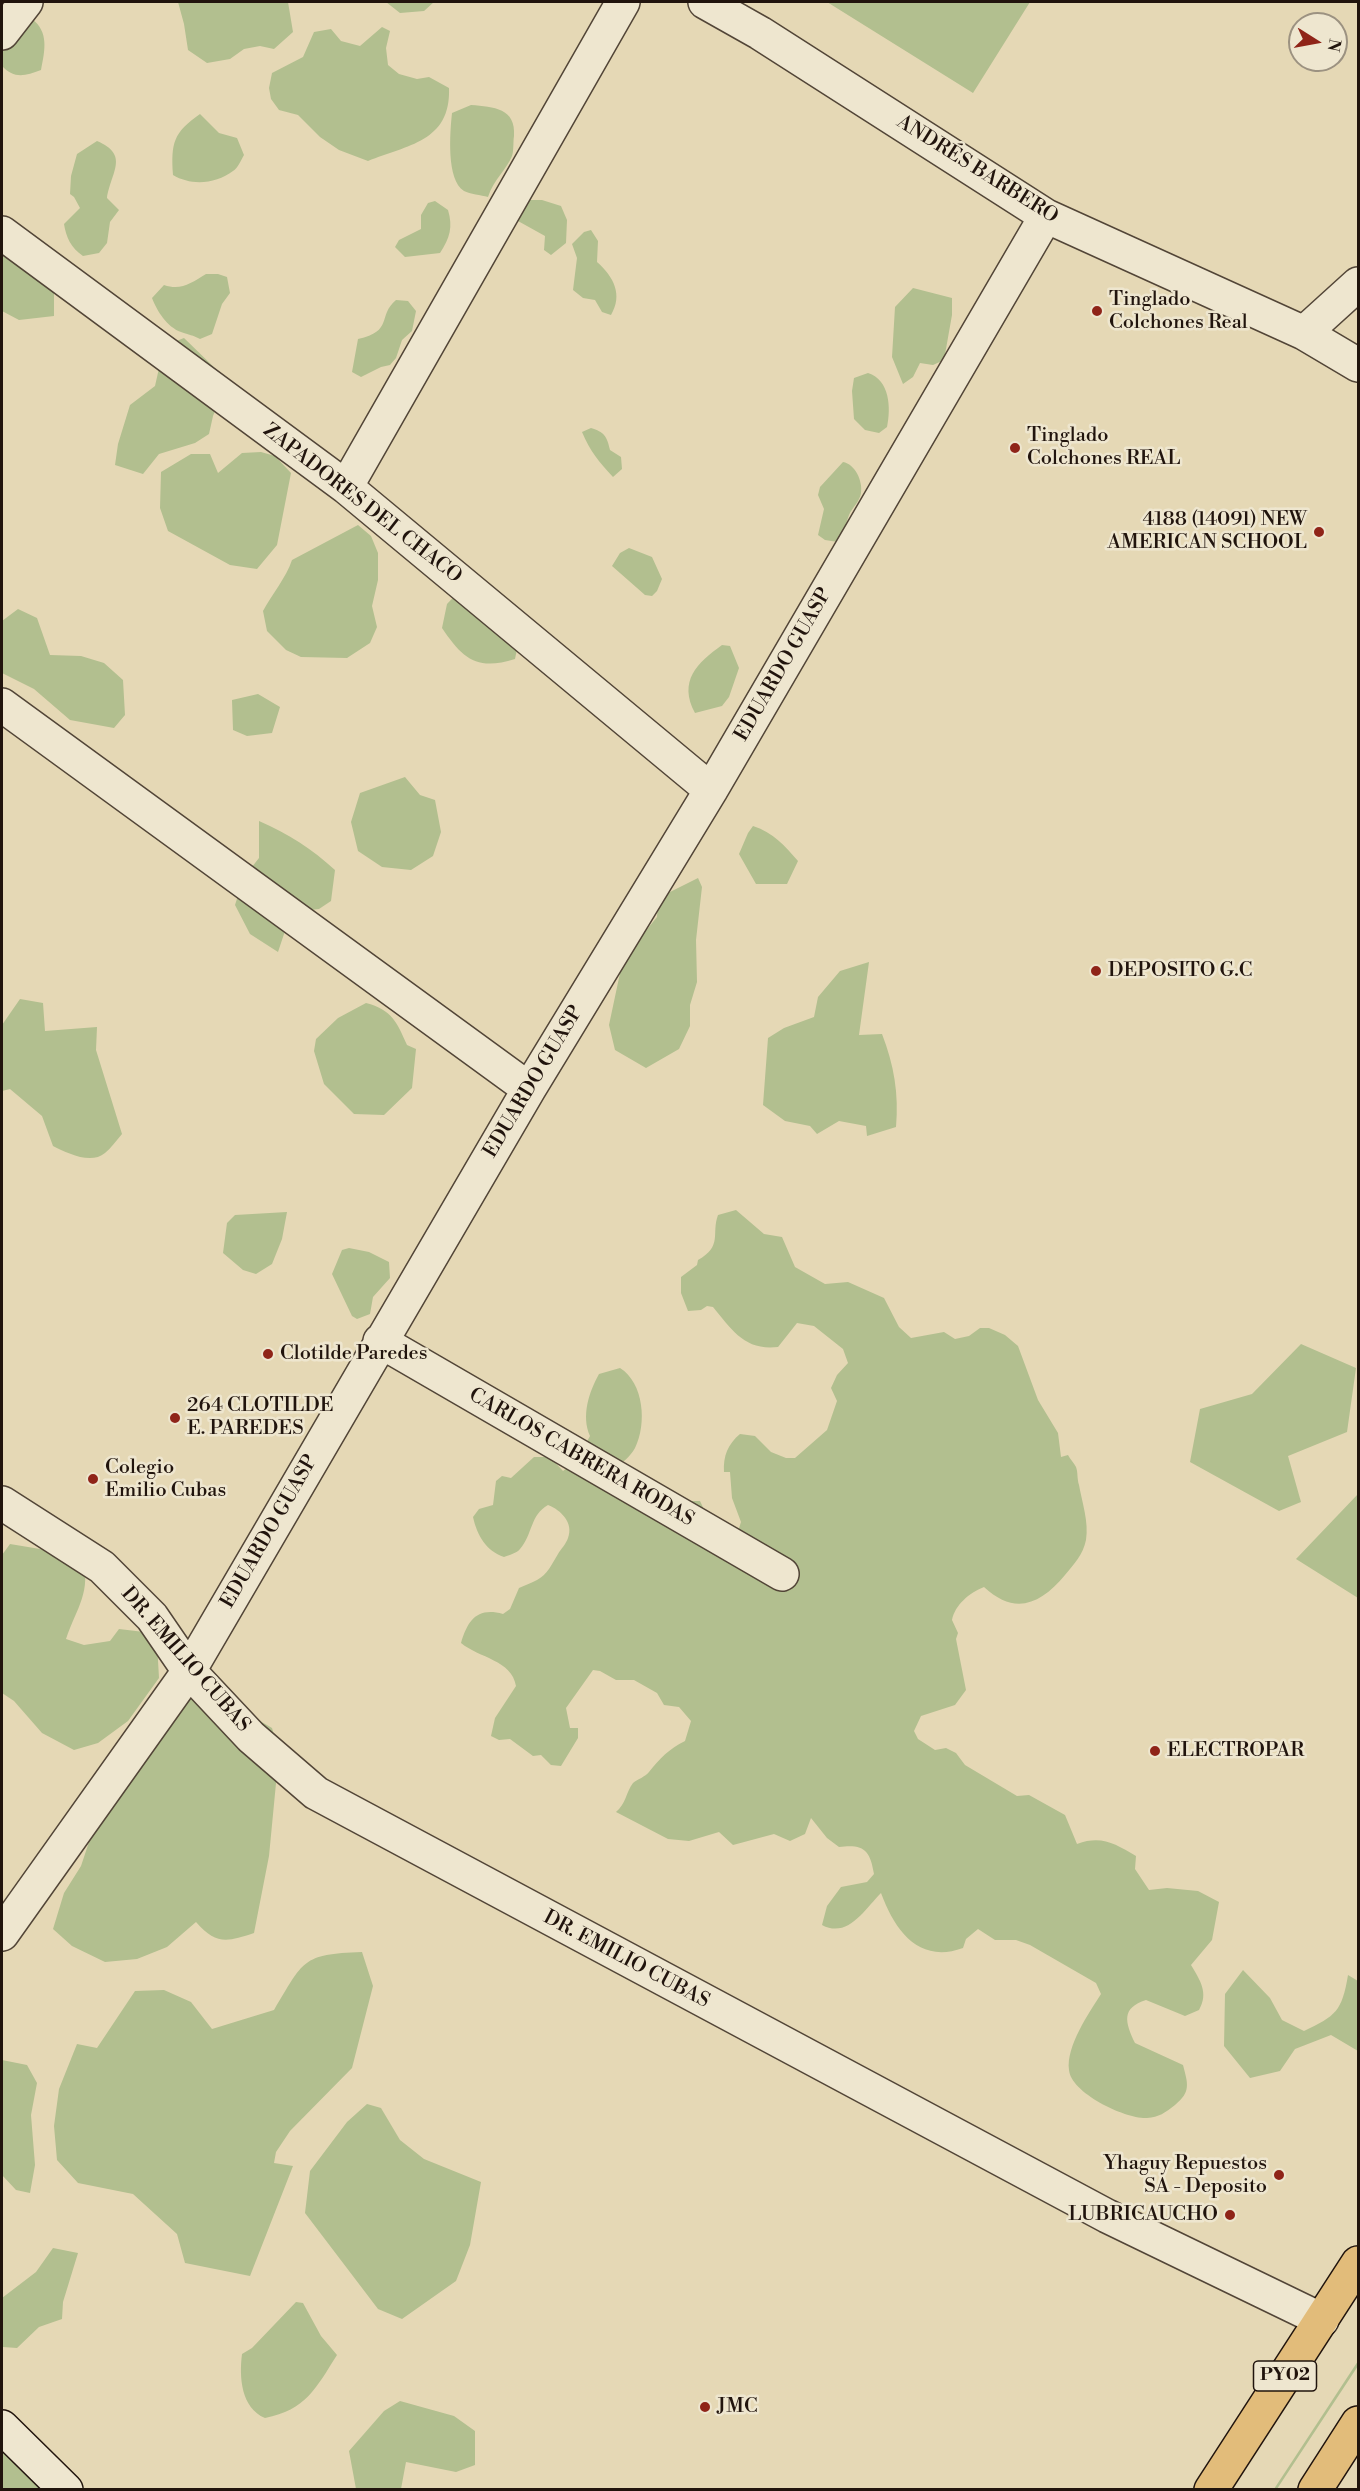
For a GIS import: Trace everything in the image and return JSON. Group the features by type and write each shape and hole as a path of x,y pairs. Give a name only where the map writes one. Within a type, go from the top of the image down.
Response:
{"highway":[{"name":"PY02","path":"1210,2490 1359,2263"},
{"path":"1315,2490 1359,2423"}],"street":[{"path":"2,33 26,2"},
{"path":"346,488 623,2"},
{"name":"ANDRÉS BARBERO","path":"705,2 760,33 1046,216 1304,333 1359,365"},
{"name":"EDUARDO GUASP","path":"2,1934 189,1671 380,1341 529,1089 711,790 1046,216"},
{"name":"ZAPADORES DEL CHACO","path":"2,233 346,488 711,790"},
{"path":"1304,333 1359,284"},
{"path":"2,705 529,1089"},
{"name":"CARLOS CABRERA RODAS","path":"380,1341 782,1574"},
{"name":"DR. EMILIO CUBAS","path":"2,1503 102,1567 153,1617 189,1671 251,1737 316,1794 1096,2211 1322,2320"},
{"path":"2,2427 66,2490"}],"green space":[{"path":"178,2 288,2 293,32 274,49 260,46 244,49 230,59 207,63 188,50"},
{"path":"386,2 434,2 424,11 400,13"},
{"path":"827,2 1030,2 973,93"},
{"path":"32,19 43,36 41,70 25,75 15,75 2,66 2,41"},
{"path":"382,27 390,31 386,48 388,65 399,74 417,79 429,77 449,88 448,106 443,120 435,131 424,139 368,161 339,150 320,137 298,115 279,110 271,99 269,88 272,73 303,57 314,32 331,29 341,41 360,46"},
{"path":"471,105 502,111 507,114 514,127 512,156 488,197 464,191 454,177 450,155 452,113"},
{"path":"200,114 219,133 237,138 244,155 233,171 219,179 195,182 173,175 173,155 179,133"},
{"path":"97,141 107,146 116,158 107,198 119,210 110,222 107,243 99,253 83,256 70,242 64,224 80,208 70,194 71,176 77,154"},
{"path":"527,200 542,200 561,206 567,220 566,243 551,255 544,250 545,236 518,221"},
{"path":"435,201 448,210 450,216 450,232 443,248 440,253 405,257 395,247 399,240 421,229 421,215 428,203"},
{"path":"591,230 598,241 597,262 608,274 615,287 615,308 611,315 602,312 595,300 583,298 573,290 577,258 572,244 584,232"},
{"path":"2,252 20,268 54,283 54,316 19,320 2,311"},
{"path":"206,274 227,277 230,293 222,304 212,334 200,339 171,326 160,313 152,298 164,285 181,287"},
{"path":"913,288 952,298 952,315 944,360 933,365 920,363 913,377 903,384 892,357 895,307"},
{"path":"396,300 408,301 416,311 412,331 402,340 396,358 390,365 361,377 352,372 358,339 369,336 381,327 390,306"},
{"path":"184,338 222,375 223,391 209,434 195,443 159,454 143,474 115,465 118,444 130,405 155,386 164,346"},
{"path":"868,373 881,382 889,403 887,427 879,433 865,430 854,419 852,391 854,378"},
{"path":"591,428 604,435 610,450 621,457 622,469 613,477 595,456 582,432"},
{"path":"261,452 275,456 291,473 277,545 257,569 230,565 168,531 160,508 161,472 191,454 210,454 218,473 242,453"},
{"path":"843,462 851,466 857,474 861,483 861,493 849,515 843,539 838,542 825,540 818,535 824,509 818,495 820,487"},
{"path":"358,525 371,536 378,553 378,580 372,606 377,627 370,643 347,658 301,657 286,650 267,631 263,611 292,560"},
{"path":"629,548 652,557 662,579 652,596 645,595 612,566 620,553"},
{"path":"467,583 523,620 515,659 491,664 472,660 457,648 442,628 447,604"},
{"path":"18,609 37,618 50,655 81,656 104,663 123,680 125,715 114,728 70,720 34,689 2,673 2,621"},
{"path":"722,645 730,646 739,668 729,697 722,706 695,713 690,702 689,682 698,666"},
{"path":"258,694 280,707 272,733 247,736 233,730 232,700"},
{"path":"405,777 420,795 435,800 441,832 433,856 411,870 382,867 358,851 351,822 360,793"},
{"path":"259,821 300,843 335,870 331,901 319,909 310,910 286,928 278,952 250,934 235,905 244,877 259,858"},
{"path":"753,826 773,836 798,861 787,884 756,884 739,854"},
{"path":"698,878 702,887 696,940 697,982 690,1005 690,1026 679,1049 646,1068 615,1050 609,1025 623,959 657,917 658,902 668,893"},
{"path":"869,962 859,1035 882,1034 895,1080 896,1127 867,1136 866,1126 839,1121 817,1134 810,1126 785,1121 763,1105 768,1038 784,1028 814,1017 818,997 840,971"},
{"path":"20,999 43,1003 45,1031 97,1027 96,1050 122,1134 107,1151 99,1156 79,1157 53,1146 42,1116 10,1089 2,1091 2,1025"},
{"path":"366,1003 388,1013 407,1045 416,1049 412,1088 384,1115 354,1114 324,1084 314,1051 316,1039 338,1018"},
{"path":"736,1210 764,1234 782,1237 795,1267 825,1284 848,1282 884,1298 899,1327 911,1338 944,1332 955,1339 969,1336 980,1328 989,1328 1005,1335 1018,1346 1038,1400 1058,1433 1061,1457 1068,1455 1076,1467 1087,1526 1085,1545 1080,1555 1056,1585 1047,1593 1027,1603 1017,1604 1006,1601 984,1587 964,1600 956,1609 952,1620 958,1633 956,1639 966,1690 955,1705 921,1716 914,1731 918,1739 935,1750 946,1748 956,1753 965,1765 1017,1796 1029,1795 1065,1815 1077,1844 1094,1840 1108,1842 1136,1856 1135,1869 1149,1890 1167,1888 1198,1891 1219,1902 1212,1940 1191,1965 1203,1992 1199,2010 1185,2016 1146,2000 1132,2007 1127,2017 1135,2043 1183,2065 1187,2083 1186,2092 1180,2100 1162,2114 1147,2118 1137,2117 1113,2109 1089,2096 1072,2079 1069,2070 1071,2051 1079,2030 1101,1994 1096,1983 1030,1945 1016,1940 995,1940 978,1929 966,1939 963,1948 934,1952 921,1948 901,1931 881,1893 862,1914 848,1925 831,1928 822,1925 827,1906 841,1887 867,1882 874,1874 868,1854 864,1850 848,1846 839,1847 827,1838 811,1818 805,1834 790,1841 774,1834 733,1845 719,1832 689,1841 668,1839 616,1812 633,1783 647,1774 669,1751 685,1741 691,1721 679,1707 664,1705 657,1693 634,1680 616,1680 600,1671 593,1670 566,1708 570,1728 578,1728 578,1738 561,1766 551,1765 541,1755 533,1756 510,1739 499,1740 491,1736 495,1718 516,1686 513,1677 502,1665 461,1643 467,1628 475,1617 486,1612 503,1614 510,1609 519,1588 544,1575 566,1542 569,1527 562,1514 548,1505 538,1514 520,1549 504,1557 492,1551 483,1542 473,1517 479,1509 493,1505 496,1481 502,1476 511,1478 534,1457 550,1457 563,1471 577,1460 590,1436 586,1420 587,1404 599,1374 620,1368 634,1383 641,1405 641,1427 635,1448 629,1457 615,1468 683,1501 700,1501 709,1520 732,1550 741,1522 732,1498 730,1472 724,1472 725,1456 732,1442 740,1434 755,1436 771,1452 786,1458 795,1458 827,1430 837,1401 831,1388 837,1375 848,1363 843,1349 814,1326 797,1323 778,1347 757,1346 733,1331 713,1307 707,1306 701,1310 688,1311 681,1293 681,1277 711,1250 718,1215"},
{"path":"287,1212 282,1239 272,1264 256,1274 243,1270 223,1253 227,1223 235,1215"},
{"path":"349,1248 369,1252 389,1262 390,1278 373,1297 370,1314 357,1319 352,1316 332,1274 342,1250"},
{"path":"1301,1344 1356,1368 1347,1432 1288,1456 1301,1502 1279,1511 1190,1462 1200,1409 1252,1394"},
{"path":"1358,1494 1358,1598 1296,1559"},
{"path":"10,1544 82,1556 85,1569 84,1590 66,1639 84,1645 110,1641 119,1629 144,1632 157,1643 159,1678 128,1721 98,1743 74,1750 42,1733 14,1701 2,1693 2,1555"},
{"path":"185,1692 238,1708 272,1728 279,1752 269,1856 254,1933 222,1940 210,1935 196,1922 167,1947 137,1959 105,1962 72,1946 53,1929 64,1893 81,1866 101,1806"},
{"path":"362,1952 373,1986 352,2068 290,2131 276,2152 274,2163 293,2166 250,2276 185,2263 177,2234 133,2194 78,2183 57,2160 54,2126 59,2089 77,2044 97,2048 135,1991 164,1990 191,2002 212,2029 274,2010 299,1971 315,1958"},
{"path":"1243,1970 1270,1998 1282,2020 1304,2031 1324,2021 1336,2011 1343,1997 1348,1975 1358,1981 1358,2051 1331,2035 1295,2049 1280,2071 1250,2078 1224,2046 1225,1994"},
{"path":"2,2060 27,2065 37,2083 31,2115 35,2165 30,2193 16,2190 2,2175"},
{"path":"367,2104 381,2108 400,2140 424,2159 481,2182 470,2245 456,2281 402,2319 378,2309 305,2213 310,2171 347,2122"},
{"path":"53,2248 78,2253 63,2302 62,2319 39,2327 17,2348 3,2347 2,2298 36,2272"},
{"path":"296,2302 303,2303 321,2336 337,2355 316,2387 300,2403 291,2409 265,2418 251,2407 243,2391 242,2354 252,2348"},
{"path":"1358,2361 1358,2366 1277,2489 1274,2489"},
{"path":"400,2401 454,2416 475,2431 475,2465 456,2472 406,2462 401,2489 356,2489 349,2451 384,2411"},
{"path":"2,2420 42,2488 41,2489 2,2489"}],"place":[{"name":"Tinglado Colchones Real","path":"1097,311"},
{"name":"Tinglado Colchones REAL","path":"1015,448"},
{"name":"4188 (14091) NEW AMERICAN SCHOOL","path":"1319,532"},
{"name":"DEPOSITO G.C","path":"1096,971"},
{"name":"Clotilde Paredes","path":"268,1354"},
{"name":"264 CLOTILDE E. PAREDES","path":"175,1418"},
{"name":"Colegio Emilio Cubas","path":"93,1479"},
{"name":"ELECTROPAR","path":"1155,1751"},
{"name":"Yhaguy Repuestos SA - Deposito","path":"1279,2175"},
{"name":"LUBRICAUCHO","path":"1230,2215"},
{"name":"JMC","path":"705,2407"}]}
